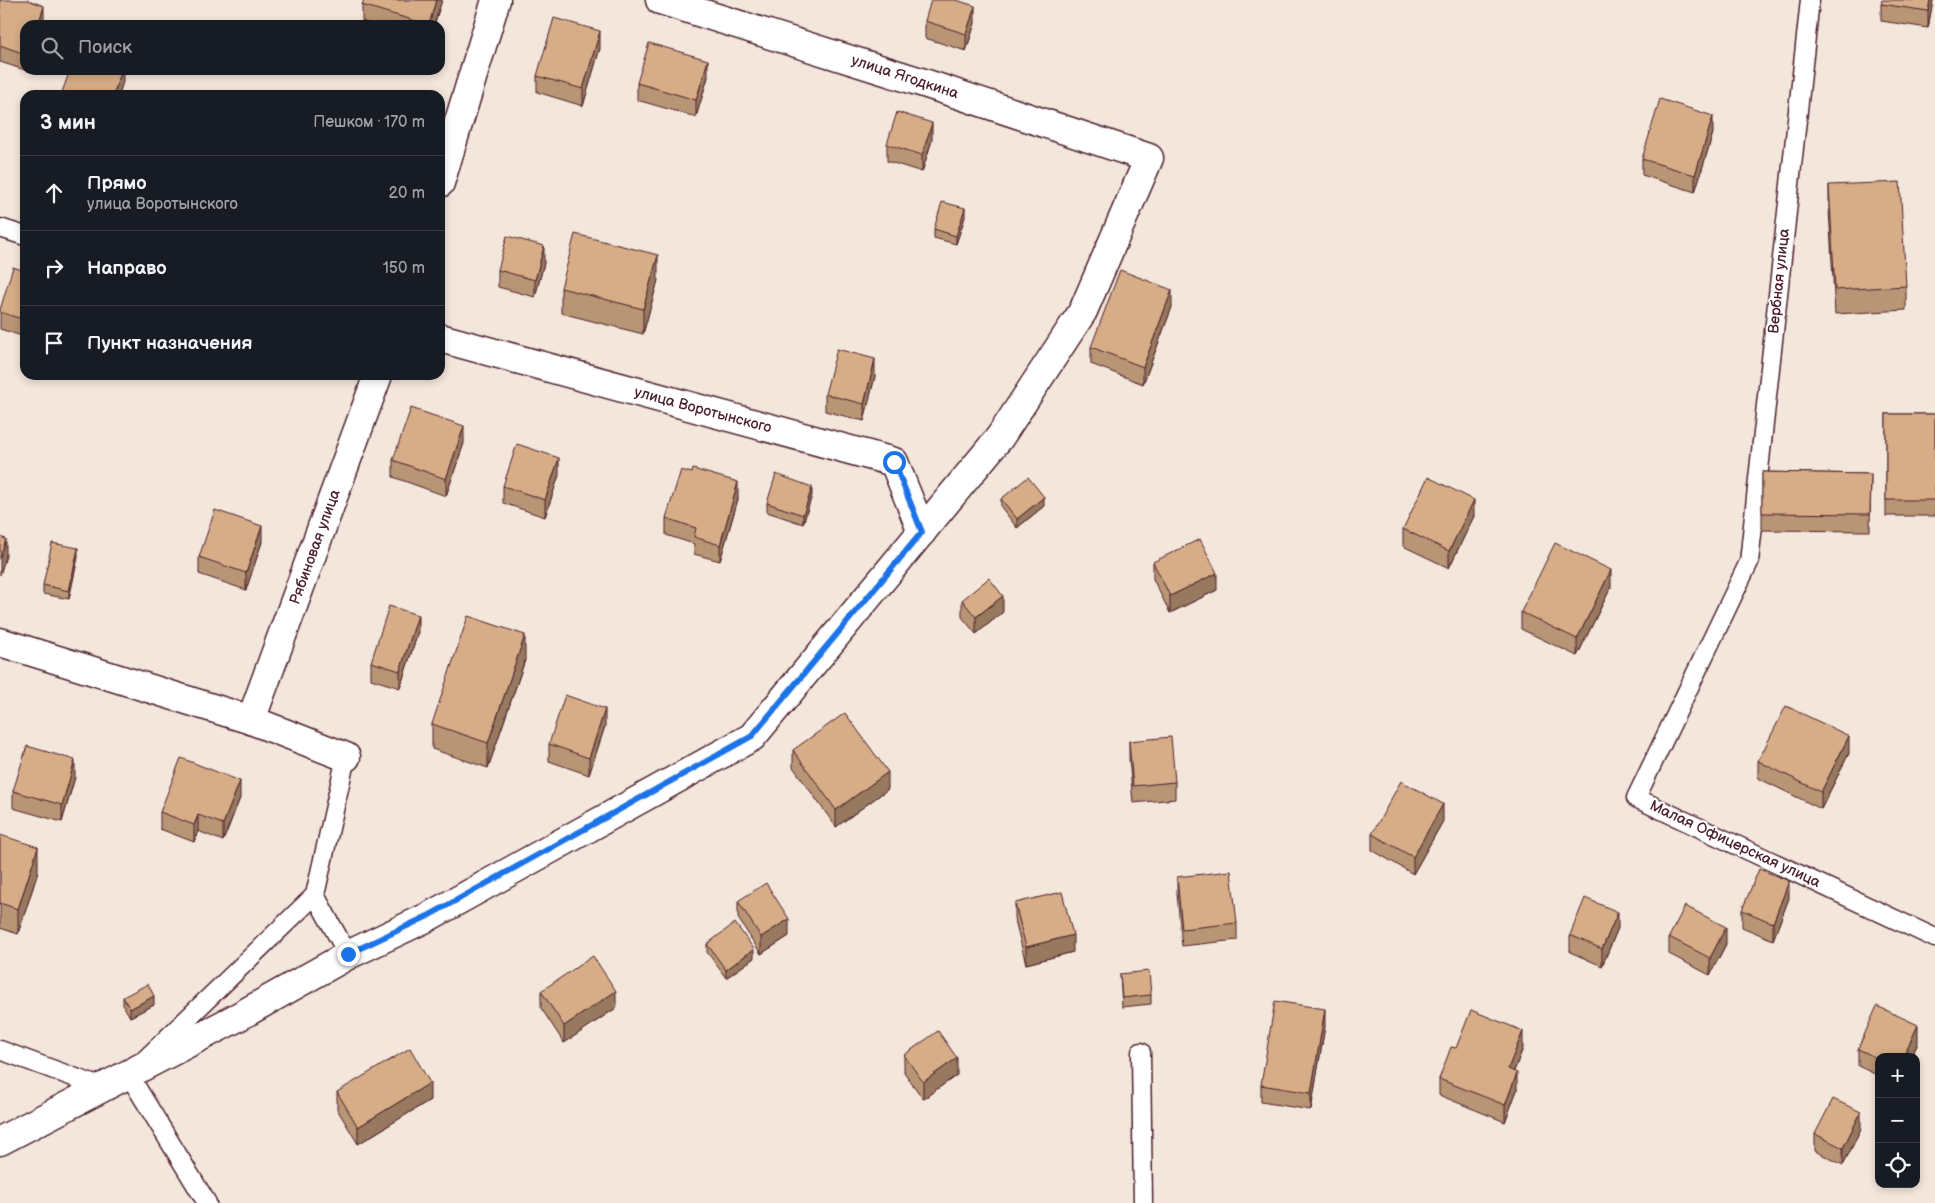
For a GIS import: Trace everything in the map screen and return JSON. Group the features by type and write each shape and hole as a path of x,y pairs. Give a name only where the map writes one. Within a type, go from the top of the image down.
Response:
{"street":[{"path":"445,167 496,0"},
{"name":"улица Ягодкина","path":"660,0 927,84 1149,158 1083,311 1000,437 922,532"},
{"name":"улица Воротынского","path":"445,339 894,462 922,532"},
{"name":"Рябиновая улица","path":"251,720 376,380"},
{"path":"0,1141 238,1017 348,954 428,916 752,736 922,532"},
{"path":"0,642 251,720 346,757"}],"lane":[{"name":"Вербная улица","path":"1749,562 1810,0"},
{"path":"0,228 20,234"},
{"name":"Малая Офицерская улица","path":"1749,562 1636,798 1935,938"},
{"path":"207,1203 129,1075 315,895 346,757"},
{"path":"315,895 348,954"},
{"path":"0,1050 103,1088"},
{"path":"1141,1052 1143,1203"}],"building":[{"path":"0,0 28,0 44,6 40,20 20,20 20,52 0,45"},
{"path":"364,0 436,0 430,20 412,20 362,5"},
{"path":"931,0 956,0 975,6 966,34 925,21"},
{"path":"1882,0 1930,0 1928,11 1881,4"},
{"path":"554,18 600,31 583,89 537,76"},
{"path":"649,43 708,60 696,100 637,83"},
{"path":"68,75 120,75 115,90 63,90"},
{"path":"1660,99 1713,116 1695,175 1642,159"},
{"path":"897,112 932,123 922,155 887,144"},
{"path":"1900,182 1906,286 1835,290 1829,185"},
{"path":"942,202 965,208 956,236 934,229"},
{"path":"575,234 658,255 643,309 561,288"},
{"path":"507,236 544,246 535,280 498,270"},
{"path":"13,267 20,269 20,318 0,312"},
{"path":"1120,270 1172,290 1143,367 1091,347"},
{"path":"837,349 875,359 864,404 825,394"},
{"path":"411,408 464,426 446,479 393,460"},
{"path":"1886,414 1935,414 1935,500 1886,500"},
{"path":"517,444 559,458 545,500 503,486"},
{"path":"693,469 738,482 720,545 694,537 696,528 666,518 681,470 692,473"},
{"path":"1762,472 1871,474 1870,514 1762,513"},
{"path":"776,474 812,487 803,515 767,503"},
{"path":"1028,477 1044,497 1017,519 1001,499"},
{"path":"1428,477 1474,500 1449,551 1403,529"},
{"path":"215,510 262,526 246,573 199,557"},
{"path":"0,537 6,539 0,558"},
{"path":"1200,539 1217,573 1170,596 1153,562"},
{"path":"52,543 78,548 69,591 43,585"},
{"path":"1555,543 1611,570 1577,639 1521,612"},
{"path":"989,578 1003,596 976,617 962,600"},
{"path":"389,606 418,615 400,671 371,662"},
{"path":"468,616 525,635 488,743 432,724"},
{"path":"565,695 605,709 589,758 549,744"},
{"path":"1786,706 1849,736 1821,792 1758,761"},
{"path":"845,713 888,772 836,810 793,750"},
{"path":"1171,737 1175,782 1133,786 1129,741"},
{"path":"27,746 75,760 62,805 13,791"},
{"path":"181,758 240,781 223,824 198,815 194,825 160,812"},
{"path":"1401,781 1443,804 1413,857 1372,834"},
{"path":"0,835 38,847 18,909 0,903"},
{"path":"1759,869 1789,881 1773,923 1742,910"},
{"path":"1231,871 1237,923 1182,929 1177,877"},
{"path":"766,883 789,919 761,937 738,901"},
{"path":"1062,892 1073,935 1026,947 1015,903"},
{"path":"1585,898 1618,912 1602,949 1570,935"},
{"path":"1685,906 1726,927 1710,958 1669,937"},
{"path":"735,923 754,949 726,970 707,944"},
{"path":"593,956 616,991 564,1026 541,991"},
{"path":"1149,971 1151,995 1122,998 1120,974"},
{"path":"148,984 154,996 130,1009 123,997"},
{"path":"1275,1001 1325,1009 1311,1093 1261,1085"},
{"path":"1877,1006 1918,1025 1905,1053 1875,1053 1875,1057 1858,1049"},
{"path":"1471,1010 1523,1031 1508,1069 1517,1073 1505,1105 1439,1079 1451,1047 1456,1048"},
{"path":"938,1031 957,1058 923,1082 904,1055"},
{"path":"410,1048 430,1083 358,1127 337,1092"},
{"path":"1833,1099 1861,1112 1843,1148 1815,1134"}],"route":[{"path":"348,954 428,916 752,736 922,532 894,462"}]}
